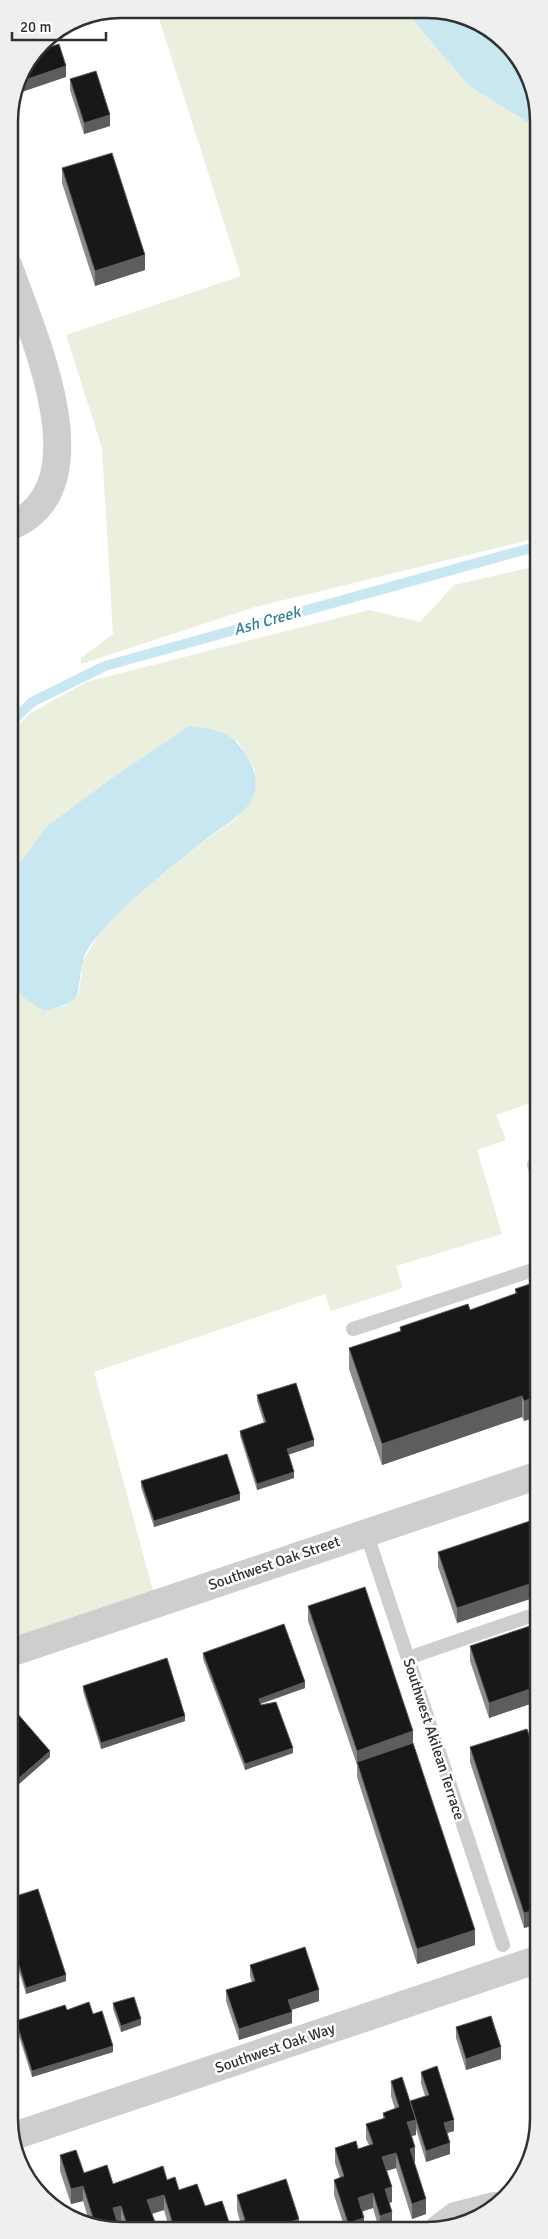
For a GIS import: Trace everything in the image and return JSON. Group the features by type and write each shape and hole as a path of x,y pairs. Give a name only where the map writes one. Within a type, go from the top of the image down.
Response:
{"street":[{"path":"18,294 52,395 57,426 58,454 52,483 38,508 18,521"},
{"name":"Southwest Oak Street","path":"18,1650 530,1478"},
{"name":"Southwest Oak Way","path":"19,2134 530,1962"},
{"path":"451,2219 455,2216 471,2212"}],"lane":[{"path":"353,1329 530,1271"},
{"name":"Southwest Akilean Terrace","path":"366,1532 503,1945"},
{"path":"408,1658 530,1616"}],"green space":[{"path":"110,18 75,28 100,19"},
{"path":"159,18 411,18 469,86 530,124 530,540 255,607 81,664 81,658 113,634 102,448 66,335 241,276"},
{"path":"530,568 530,1103 496,1115 506,1140 477,1150 502,1234 396,1266 403,1288 331,1311 325,1294 94,1372 153,1591 18,1641 18,988 22,997 44,1011 67,1005 79,993 83,961 99,934 131,900 207,839 236,819 254,795 255,770 238,741 189,726 109,780 46,827 18,865 18,726 29,714 86,682 369,610 420,622 454,585"}],"water":[{"path":"411,18 448,19 479,31 496,43 505,52 520,75 529,100 530,124 469,86"},
{"path":"189,726 217,730 236,742 250,762 254,771 256,785 251,801 240,814 157,878 123,908 99,934 87,950 77,996 67,1004 44,1011 22,997 18,988 18,865 46,827 109,780"}],"building":[{"path":"59,44 66,66 26,80 35,63 48,48"},
{"path":"96,71 110,115 84,123 70,79"},
{"path":"112,153 145,255 95,271 62,168"},
{"path":"530,1284 530,1399 524,1401 522,1396 382,1444 349,1348 401,1331 400,1327 468,1304 470,1310 517,1293 515,1289"},
{"path":"296,1383 314,1440 287,1449 294,1472 257,1484 240,1431 266,1422 257,1395"},
{"path":"227,1454 240,1494 154,1521 141,1481"},
{"path":"530,1521 530,1584 457,1608 438,1552"},
{"path":"365,1587 413,1731 357,1751 308,1606"},
{"path":"284,1624 305,1682 259,1699 261,1705 276,1702 293,1748 245,1764 203,1653"},
{"path":"530,1626 530,1689 489,1703 470,1646"},
{"path":"167,1658 185,1716 101,1743 83,1686"},
{"path":"18,1714 50,1751 18,1779"},
{"path":"527,1729 530,1738 530,1911 524,1913 470,1747"},
{"path":"413,1743 475,1930 417,1949 357,1762"},
{"path":"38,1889 66,1975 26,1988 18,1962 18,1895"},
{"path":"305,1947 319,1990 288,2000 292,2012 239,2029 226,1990 255,1981 250,1965"},
{"path":"134,1997 141,2019 121,2026 113,2003"},
{"path":"89,2002 93,2014 102,2011 113,2046 32,2071 18,2027 18,2020 65,2005 67,2010"},
{"path":"491,2016 501,2047 466,2059 456,2027"},
{"path":"437,2066 454,2120 444,2123 450,2143 426,2151 410,2101 429,2095 421,2072"},
{"path":"402,2077 416,2120 407,2122 415,2147 410,2149 426,2199 412,2204 396,2153 382,2157 392,2187 385,2189 392,2212 380,2216 373,2193 358,2198 364,2218 348,2222 334,2180 344,2176 335,2148 356,2141 358,2149 373,2144 366,2124 385,2118 383,2113 399,2107 391,2081"},
{"path":"76,2150 84,2173 107,2165 113,2184 163,2166 167,2180 175,2177 179,2190 197,2184 205,2206 222,2201 229,2222 172,2222 164,2195 147,2200 155,2222 126,2222 121,2206 113,2208 117,2222 93,2218 83,2186 71,2189 60,2155"},
{"path":"286,2179 299,2219 290,2222 239,2222 245,2220 237,2195"}],"waterway":[{"name":"Ash Creek","path":"18,715 32,702 105,666 530,548"}]}
